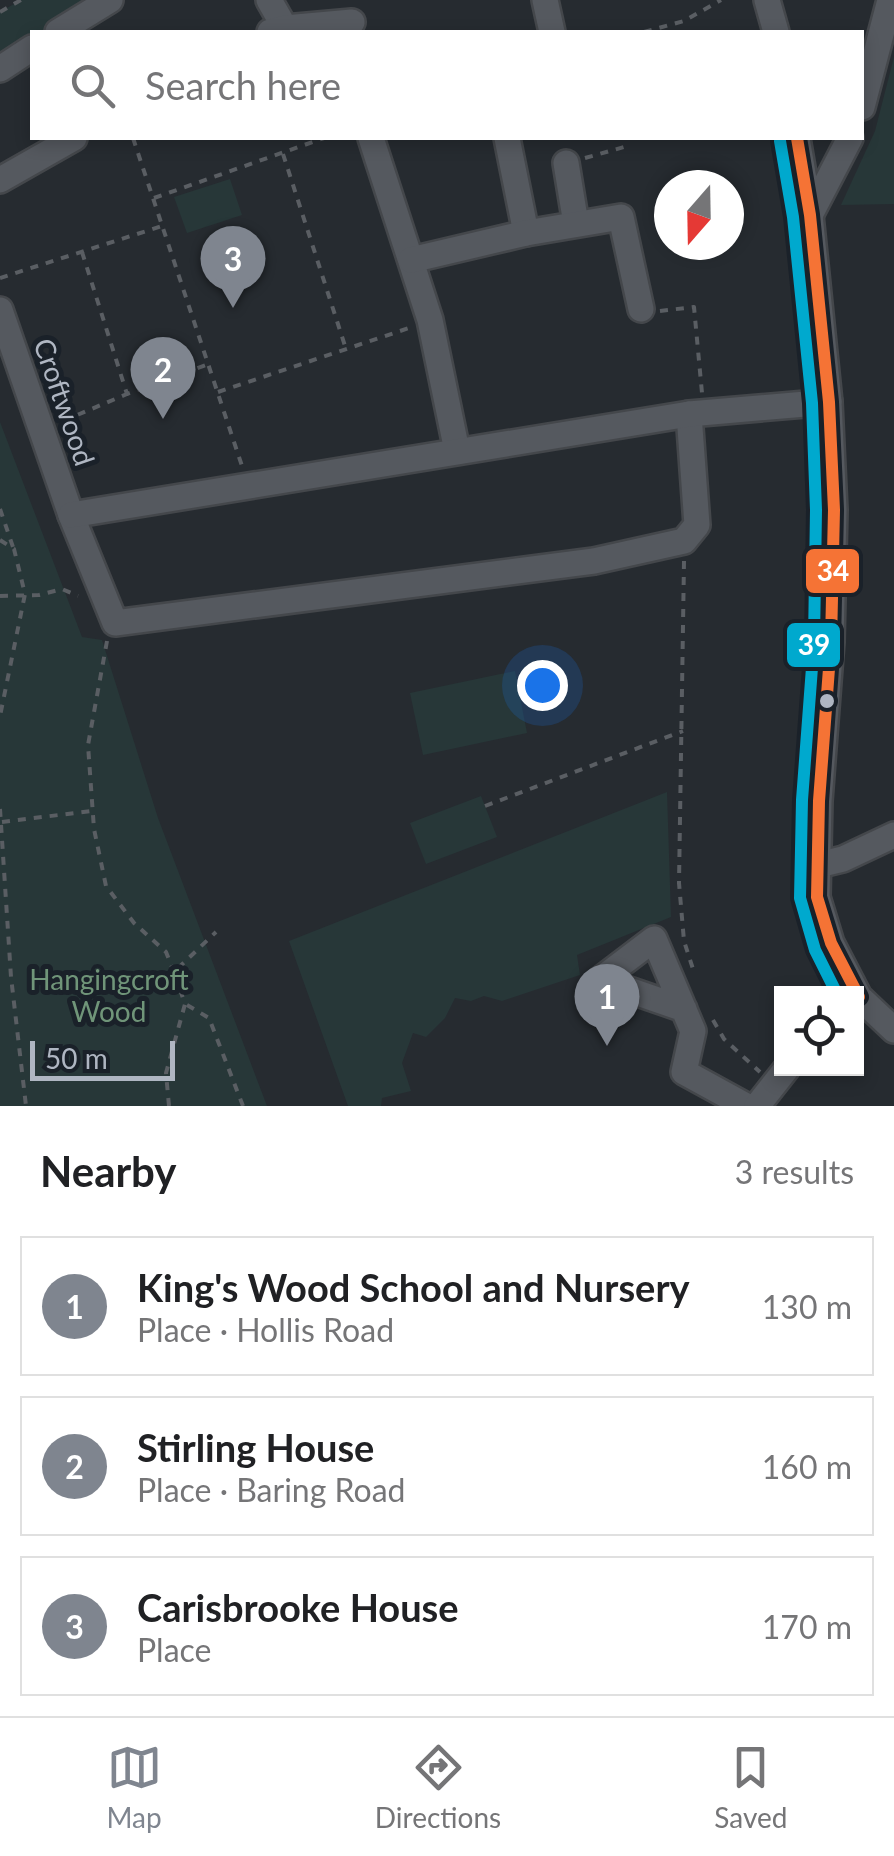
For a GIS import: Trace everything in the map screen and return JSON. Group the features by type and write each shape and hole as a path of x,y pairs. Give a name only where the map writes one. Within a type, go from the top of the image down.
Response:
{"street":[{"path":"61,30 110,0"},
{"path":"269,0 278,30 352,18"},
{"path":"545,0 552,30"},
{"path":"767,0 775,29"},
{"path":"775,29 788,0"},
{"path":"864,99 890,0"},
{"path":"0,69 30,49"},
{"path":"0,180 70,140"},
{"path":"372,140 430,320 457,450"},
{"path":"507,140 526,233"},
{"path":"796,140 810,215 829,402 834,510 817,897 832,943 852,986"},
{"path":"810,215 849,140"},
{"path":"566,163 576,224"},
{"path":"411,260 621,216 641,309"},
{"name":"Croftwood","path":"0,310 71,514 116,628"},
{"path":"71,514 697,414 829,402"},
{"path":"116,628 594,561 684,541 696,525 697,414"},
{"path":"818,864 843,858 894,835"},
{"path":"864,1003 894,1030"},
{"path":"696,1010 684,1072 703,1097 746,1106"},
{"path":"757,1106 779,1076"}],"path":[{"path":"0,12 21,0"},
{"path":"651,30 684,21 721,0"},
{"path":"134,140 248,485"},
{"path":"154,198 319,140"},
{"path":"566,163 624,147 624,140"},
{"path":"282,154 346,349"},
{"path":"0,278 162,226"},
{"path":"82,252 128,394"},
{"path":"641,309 654,312 694,307 697,414"},
{"path":"218,392 430,320"},
{"path":"66,420 209,364"},
{"path":"0,509 25,594 0,716"},
{"path":"0,540 14,549"},
{"path":"684,541 679,883 684,941 696,979"},
{"path":"0,596 62,589"},
{"path":"116,628 108,632 88,745 93,811 106,886 134,922 166,952 185,1004 166,1073 169,1106"},
{"path":"485,806 683,731"},
{"path":"0,809 11,977 26,1106"},
{"path":"2,822 93,811"},
{"path":"174,972 216,932"},
{"path":"185,1004 209,1018 243,1106"},
{"path":"696,1010 724,1039 774,1073"}],"green space":[{"path":"21,0 100,0 52,30 30,30 30,44 0,63 0,12"},
{"path":"894,57 894,204 841,205 875,131"},
{"path":"230,179 242,215 187,233 174,197"},
{"name":"Hangingcroft Wood","path":"0,422 82,637 102,640 158,818 267,1106 0,1106"},
{"path":"515,671 527,733 423,755 410,693"},
{"path":"667,792 671,917 577,955 580,975 502,1001 484,996 471,1001 455,998 445,1018 426,1037 413,1033 402,1063 411,1091 382,1098 381,1106 348,1106 289,941"},
{"path":"481,796 497,837 426,864 410,823"}],"transit line":[{"name":"34","path":"797,140 810,215 829,402 834,510 817,897 831,943 853,986"},
{"name":"39","path":"780,141 793,217 812,403 816,510 814,641 802,800 800,898 815,950 833,986"}],"place":[{"name":"Carisbrooke House","path":"233,308"},
{"name":"Stirling House","path":"163,419"},
{"name":"King's Wood School and Nursery","path":"607,1046"}]}
